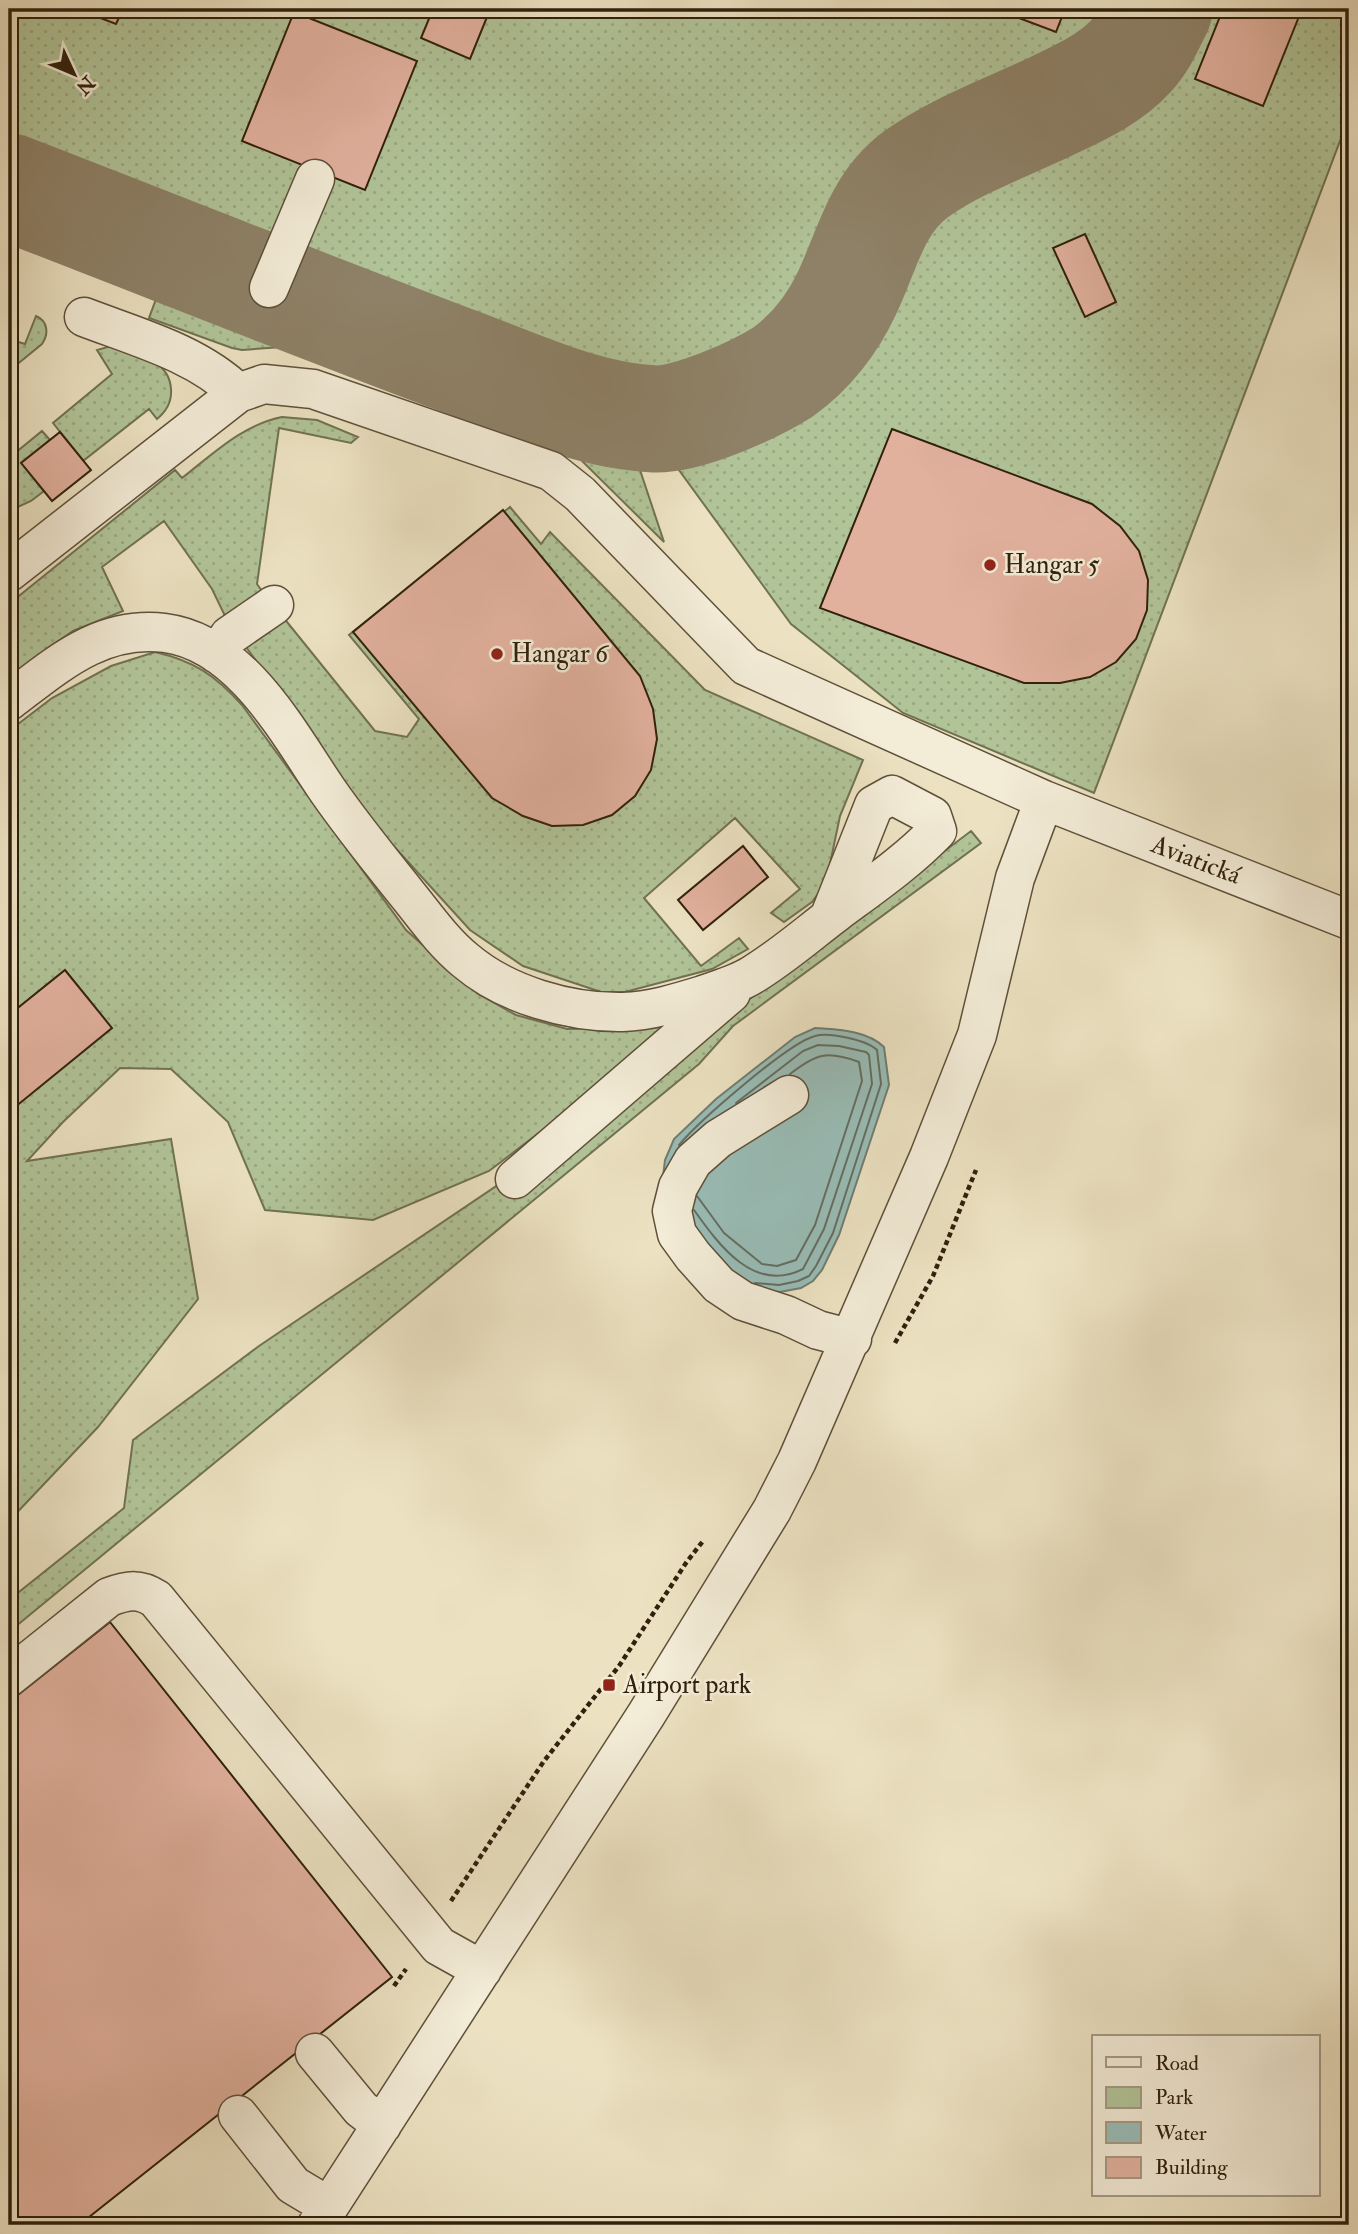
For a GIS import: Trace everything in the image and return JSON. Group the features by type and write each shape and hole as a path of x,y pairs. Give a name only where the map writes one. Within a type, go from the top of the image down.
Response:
{"lane":[{"path":"269,288 315,179"},
{"path":"9,572 238,393 216,375 173,352 84,317"},
{"name":"Aviatická","path":"238,393 264,384 313,389 551,471 580,494 746,666 1044,800 1349,920"},
{"path":"217,654 229,636 274,605"},
{"path":"9,701 69,657 101,639 133,632 167,633 194,642 217,654 245,676 267,702 350,823 435,929 465,960 498,982 539,999 578,1009 624,1012 666,1006 716,991 751,976"},
{"path":"238,2115 293,2185 322,2216 646,1715 772,1510 852,1339 977,1035 1015,878 1044,800"},
{"path":"516,1179 751,976 829,918"},
{"path":"789,1095 718,1139 693,1161 678,1187 672,1211 677,1234 719,1285 743,1301 786,1315 818,1330 852,1339"},
{"path":"9,1678 110,1597 125,1591 142,1590 156,1599 439,1945 482,1970"},
{"path":"315,2053 361,2109 382,2125"}],"green space":[{"path":"9,9 1349,9 1349,117 1094,793 903,713 791,624 612,378 506,340 285,252 9,149"},
{"path":"9,226 435,390 433,399 423,401 300,352 282,347 242,350 232,348 149,318 159,291 9,235"},
{"path":"36,316 45,324 44,340 9,371 9,339 25,344"},
{"path":"111,346 149,359 164,370 169,379 171,398 157,419 149,409 83,461 53,423 112,374 97,350"},
{"path":"282,417 317,420 358,437 351,443 279,428 257,584 262,591 226,618 212,589 164,521 102,567 123,611 73,631 9,677 9,604 175,470 182,478 241,433"},
{"path":"42,431 50,440 22,463 44,491 31,501 9,511 9,458"},
{"path":"533,431 573,441 640,470 664,542 571,450"},
{"path":"510,507 541,544 550,532 705,690 863,760 840,816 826,883 812,902 784,922 771,913 800,889 735,818 644,898 701,966 739,938 748,949 712,969 625,992 601,992 523,966 470,930 380,831 246,647 283,617 375,731 407,737 419,719 349,635"},
{"path":"155,652 193,665 213,677 232,694 406,930 478,994 516,1015 567,1029 677,1027 489,1171 373,1220 265,1210 228,1122 171,1069 120,1068 63,1122 27,1161 171,1139 198,1299 98,1427 9,1521 9,731 52,698 111,666"},
{"path":"971,831 981,843 733,1026 699,1064 9,1632 9,1600 124,1508 133,1440 259,1346 680,1062 718,1023"}],"water":[{"path":"815,1028 852,1032 877,1041 884,1047 889,1085 839,1235 822,1270 813,1281 801,1288 780,1292 763,1291 722,1267 663,1177 665,1160 674,1139 716,1099 795,1037"}],"building":[{"path":"77,9 123,9 116,24"},
{"path":"433,9 469,9 487,17 470,59 421,38"},
{"path":"995,9 1065,9 1056,32"},
{"path":"1223,9 1302,9 1263,106 1195,79"},
{"path":"294,12 417,61 365,190 242,141"},
{"path":"1085,234 1116,302 1085,317 1053,248"},
{"name":"Hangar 5","path":"892,429 1092,504 1120,526 1139,551 1148,580 1147,610 1136,639 1116,662 1090,677 1060,683 1024,683 820,608"},
{"path":"60,432 91,470 52,501 21,463"},
{"name":"Hangar 6","path":"503,510 640,676 653,709 657,739 651,770 635,796 612,815 583,825 552,826 523,816 492,798 353,632"},
{"path":"743,846 768,877 703,930 678,900"},
{"path":"65,970 112,1028 9,1112 9,1015"},
{"path":"110,1622 392,1977 79,2225 9,2225 9,1702"}],"taxiway":[{"path":"9,187 548,395 601,411 655,419 669,418 685,415 739,395 793,364 812,346 835,315 874,229 902,187 915,175 948,154 1066,99 1106,77 1136,51 1159,9"}],"place":[{"name":"Hangar 5","path":"990,565"},
{"name":"Hangar 6","path":"497,654"},
{"name":"Airport park","path":"609,1685"}]}
